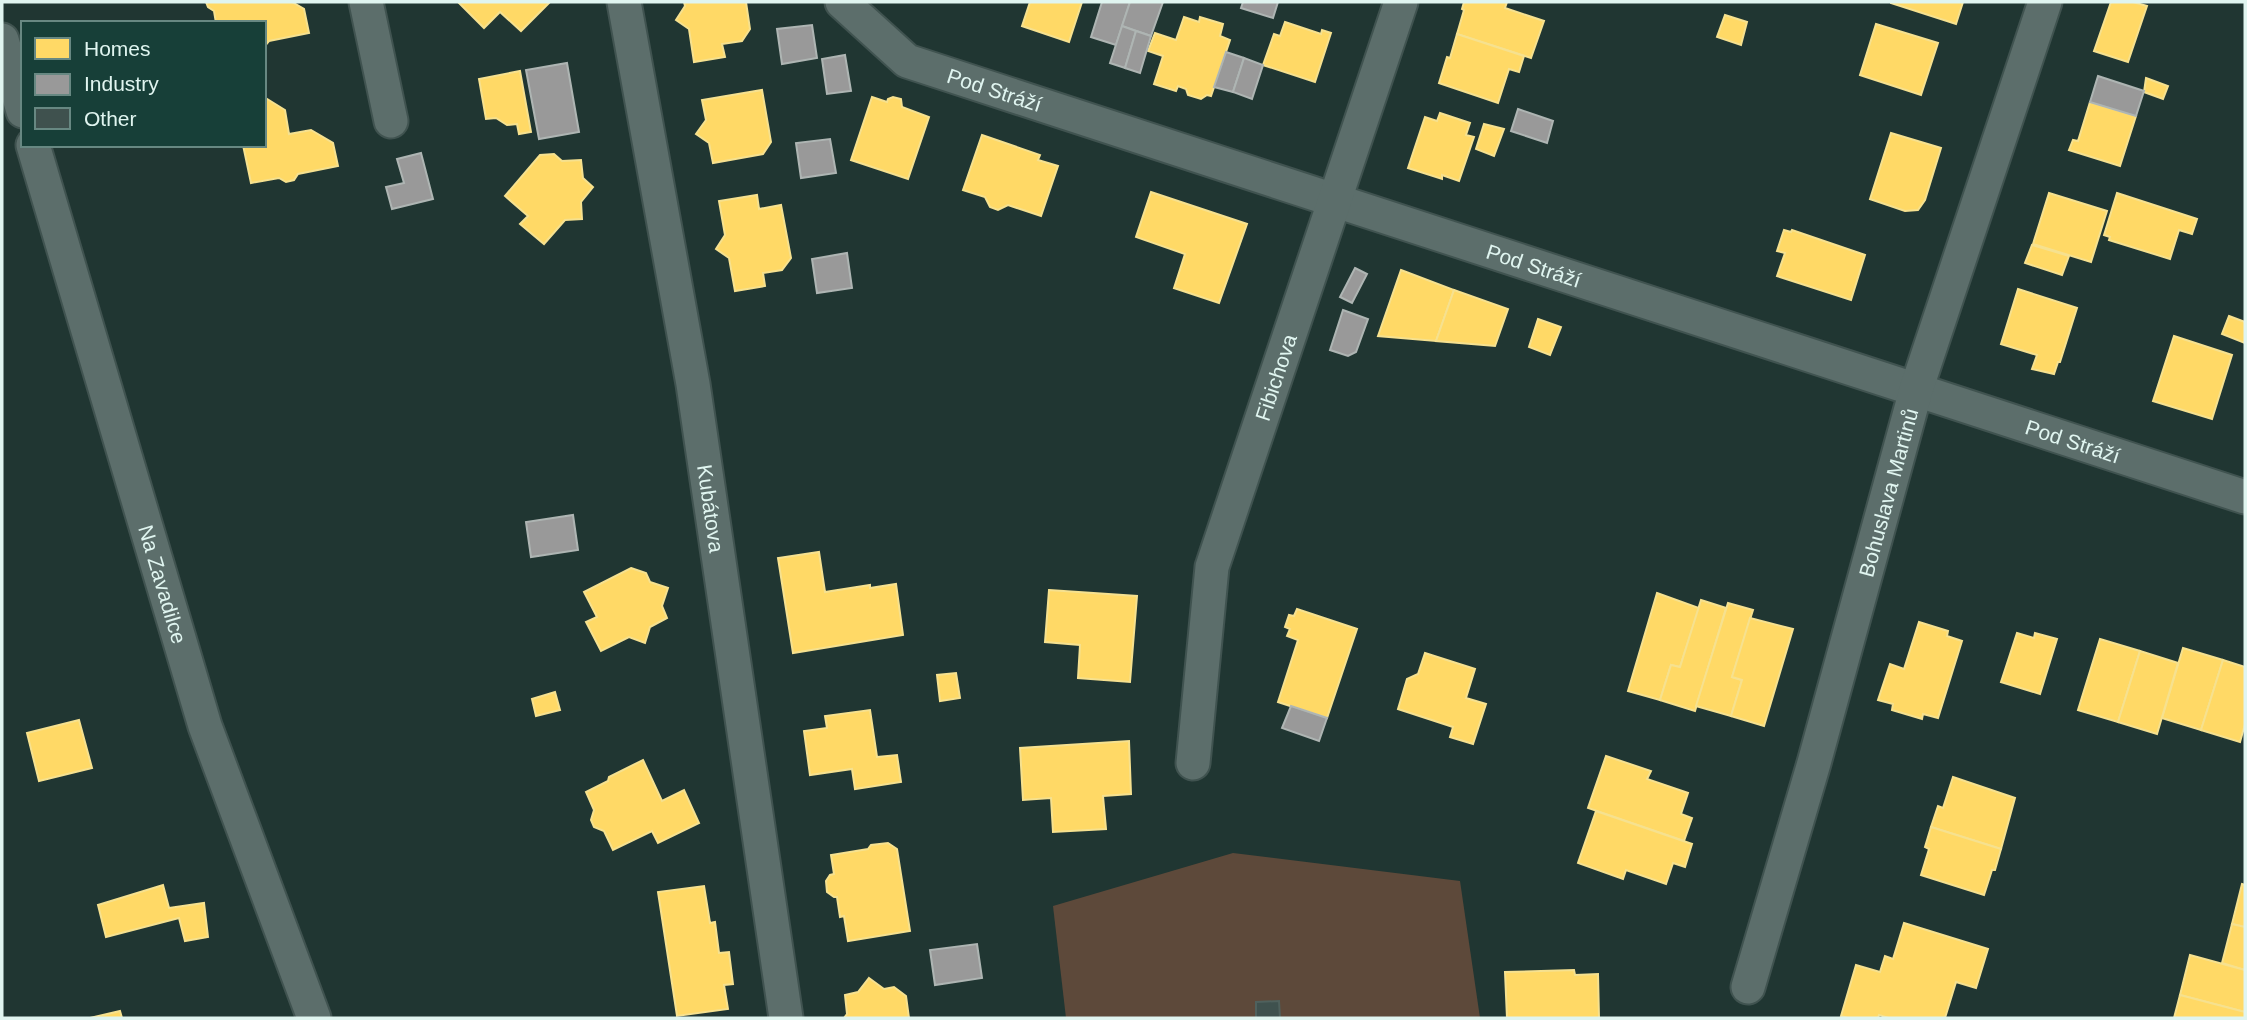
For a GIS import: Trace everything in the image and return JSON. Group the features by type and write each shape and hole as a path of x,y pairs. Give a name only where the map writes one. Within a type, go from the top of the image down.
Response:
{"street":[{"path":"366,2 391,121"},
{"name":"Kubátova","path":"624,2 693,384 786,1018"},
{"name":"Pod Stráží","path":"842,2 907,61 2245,497"},
{"name":"Fibichova","path":"1193,763 1212,567 1401,2"},
{"name":"Bohuslava Martinů","path":"1748,986 1814,763 1916,390 2045,2"},
{"path":"2,40 21,104"},
{"name":"Na Zavadilce","path":"34,147 205,726 314,1018"}],"shaded area":[{"path":"1233,853 1460,881 1480,1018 1066,1018 1053,906"}],"building: Homes":[{"path":"206,2 292,2 304,9 309,33 269,41 266,45 266,21 216,21 214,11"},
{"path":"458,2 550,2 521,31 500,12 484,28"},
{"path":"684,2 746,2 750,29 742,41 722,44 725,57 694,62 689,29 676,20 685,6"},
{"path":"1030,2 1082,2 1069,42 1022,26"},
{"path":"1464,2 1507,2 1505,8 1544,21 1531,58 1457,34"},
{"path":"1891,2 1963,2 1956,24"},
{"path":"2111,2 2133,2 2147,6 2128,62 2094,51"},
{"path":"1725,15 1747,22 1741,45 1717,37"},
{"path":"1184,17 1199,22 1200,17 1223,24 1220,36 1230,40 1211,96 1207,95 1201,99 1188,95 1186,89 1178,86 1176,91 1154,84 1163,56 1148,51 1155,33 1176,40"},
{"path":"1285,22 1321,34 1322,30 1331,33 1315,82 1263,65 1274,34 1280,36"},
{"path":"1876,24 1938,43 1921,95 1860,75"},
{"path":"1457,34 1524,56 1519,72 1509,69 1498,103 1439,83"},
{"path":"520,71 531,132 519,134 517,124 507,125 496,118 486,119 479,79"},
{"path":"2146,78 2168,86 2163,99 2144,92"},
{"path":"762,90 771,142 763,154 713,163 709,143 696,134 706,120 702,100"},
{"path":"872,97 887,102 893,97 901,99 902,107 929,117 908,179 851,160"},
{"path":"266,98 285,110 289,134 311,130 333,143 338,166 298,174 294,180 286,182 279,178 251,183 243,147 266,147"},
{"path":"2090,102 2136,116 2120,166 2069,150 2073,140 2078,141"},
{"path":"1440,113 1470,123 1466,135 1474,137 1459,181 1442,175 1442,179 1408,168 1425,117 1437,121"},
{"path":"1484,124 1504,129 1494,156 1476,149"},
{"path":"1891,133 1941,148 1925,200 1918,210 1905,211 1870,199"},
{"path":"982,135 1040,155 1038,160 1058,166 1041,216 1008,205 998,210 990,207 985,197 963,190"},
{"path":"554,154 562,161 581,160 583,178 593,187 581,202 582,219 565,220 544,244 520,224 528,216 505,196 540,155"},
{"path":"1151,192 1247,224 1219,303 1174,288 1185,254 1136,237"},
{"path":"2049,193 2107,211 2091,262 2033,244"},
{"path":"2117,193 2197,219 2192,234 2179,230 2170,259 2109,240 2110,237 2104,235"},
{"path":"757,195 759,209 781,205 791,258 782,270 763,273 765,286 735,291 729,258 716,249 725,235 719,201"},
{"path":"1784,230 1792,230 1865,255 1851,300 1777,276 1785,253 1777,251"},
{"path":"2032,245 2069,256 2062,275 2025,263"},
{"path":"1401,270 1454,290 1436,341 1378,336"},
{"path":"2018,289 2077,308 2054,374 2032,369 2037,355 2001,344"},
{"path":"1454,290 1508,309 1495,346 1436,341"},
{"path":"2229,316 2245,322 2245,343 2222,334"},
{"path":"1538,319 1561,327 1550,355 1529,347"},
{"path":"2174,336 2232,355 2212,419 2153,401"},
{"path":"819,552 825,592 896,584 903,635 793,653 778,558"},
{"path":"631,568 646,573 650,582 668,588 662,606 667,618 650,627 645,643 629,637 601,651 586,622 597,617 584,592"},
{"path":"1049,590 1137,596 1130,682 1078,678 1080,645 1045,642"},
{"path":"1657,593 1699,608 1680,667 1671,665 1660,700 1628,691"},
{"path":"1701,600 1726,608 1695,711 1660,700 1671,665 1680,667"},
{"path":"1728,603 1753,610 1732,677 1742,680 1731,716 1696,706"},
{"path":"1297,609 1357,629 1327,718 1278,702 1298,640 1287,636 1290,629 1285,627 1289,615 1294,616"},
{"path":"1750,618 1793,629 1764,726 1731,716 1742,680 1732,677"},
{"path":"1919,622 1948,631 1947,636 1962,641 1938,718 1923,714 1922,719 1892,710 1893,704 1878,700 1890,664 1904,669"},
{"path":"2017,633 2034,638 2035,633 2057,639 2040,694 2001,682"},
{"path":"2100,639 2140,651 2118,722 2078,710"},
{"path":"2183,648 2223,660 2201,730 2162,718"},
{"path":"2140,651 2178,663 2157,734 2118,722"},
{"path":"1425,653 1475,669 1466,698 1486,704 1473,744 1450,737 1453,727 1398,709 1407,679 1418,674"},
{"path":"2223,660 2245,667 2245,724 2240,742 2201,730"},
{"path":"956,673 960,698 940,701 937,675"},
{"path":"555,692 560,710 536,716 532,699"},
{"path":"870,710 877,757 897,755 901,782 855,789 852,769 810,775 804,731 827,728 825,716"},
{"path":"79,720 92,768 39,781 27,733"},
{"path":"1129,741 1131,794 1103,796 1106,829 1053,832 1051,798 1023,800 1020,748"},
{"path":"1606,756 1651,771 1647,779 1688,793 1681,814 1692,818 1684,841 1588,808"},
{"path":"643,760 662,801 684,790 699,823 658,843 652,831 613,850 604,831 594,827 591,820 594,810 586,792"},
{"path":"1953,777 2015,798 2001,849 1931,827 1938,806 1943,808"},
{"path":"1596,811 1692,844 1685,867 1673,863 1666,884 1626,870 1623,879 1578,863"},
{"path":"1931,827 2001,849 1984,895 1921,875 1929,849 1925,847"},
{"path":"888,843 897,849 910,931 848,941 844,916 840,917 837,897 827,892 826,881 834,874 831,855"},
{"path":"2242,884 2245,885 2245,927 2232,924"},
{"path":"163,885 169,908 204,903 208,937 185,941 179,918 106,937 98,905"},
{"path":"704,886 710,923 715,922 719,953 729,952 733,984 724,985 728,1009 677,1016 658,892"},
{"path":"1904,923 1988,949 1976,988 1956,982 1945,1018 1841,1016 1856,965 1880,972 1885,956 1893,959"},
{"path":"2232,924 2245,927 2245,970 2222,963"},
{"path":"2190,955 2245,970 2245,1012 2180,995"},
{"path":"1574,970 1575,975 1598,974 1599,1018 1507,1018 1505,972"},
{"path":"869,978 884,989 894,987 906,996 909,1018 844,1018 847,1014 845,995 858,992"},
{"path":"2180,995 2245,1012 2245,1018 2174,1018"},
{"path":"120,1011 122,1018 90,1018"}],"building: Industry":[{"path":"1102,2 1130,2 1116,45 1091,37"},
{"path":"1130,2 1163,2 1151,36 1122,26"},
{"path":"1243,2 1278,2 1273,18 1241,8"},
{"path":"812,25 817,58 782,64 777,29"},
{"path":"1122,26 1136,31 1125,68 1110,63"},
{"path":"1136,31 1151,36 1140,73 1125,68"},
{"path":"1226,52 1244,58 1233,92 1214,87"},
{"path":"845,55 851,91 827,94 822,59"},
{"path":"1244,58 1263,65 1252,99 1233,92"},
{"path":"567,63 579,132 539,139 526,70"},
{"path":"2098,76 2144,91 2136,116 2090,102"},
{"path":"1518,109 1553,121 1547,143 1511,131"},
{"path":"830,139 836,173 801,178 796,143"},
{"path":"421,153 433,199 392,209 386,187 404,183 397,159"},
{"path":"847,253 852,288 817,293 812,259"},
{"path":"1355,268 1367,274 1352,303 1340,297"},
{"path":"1343,310 1368,319 1356,352 1348,356 1330,350"},
{"path":"573,515 578,550 531,557 526,522"},
{"path":"1291,706 1327,718 1319,741 1282,728"},
{"path":"977,944 982,978 935,985 930,950"}],"building: Other":[{"path":"1279,1001 1280,1018 1256,1018 1256,1002"}]}
